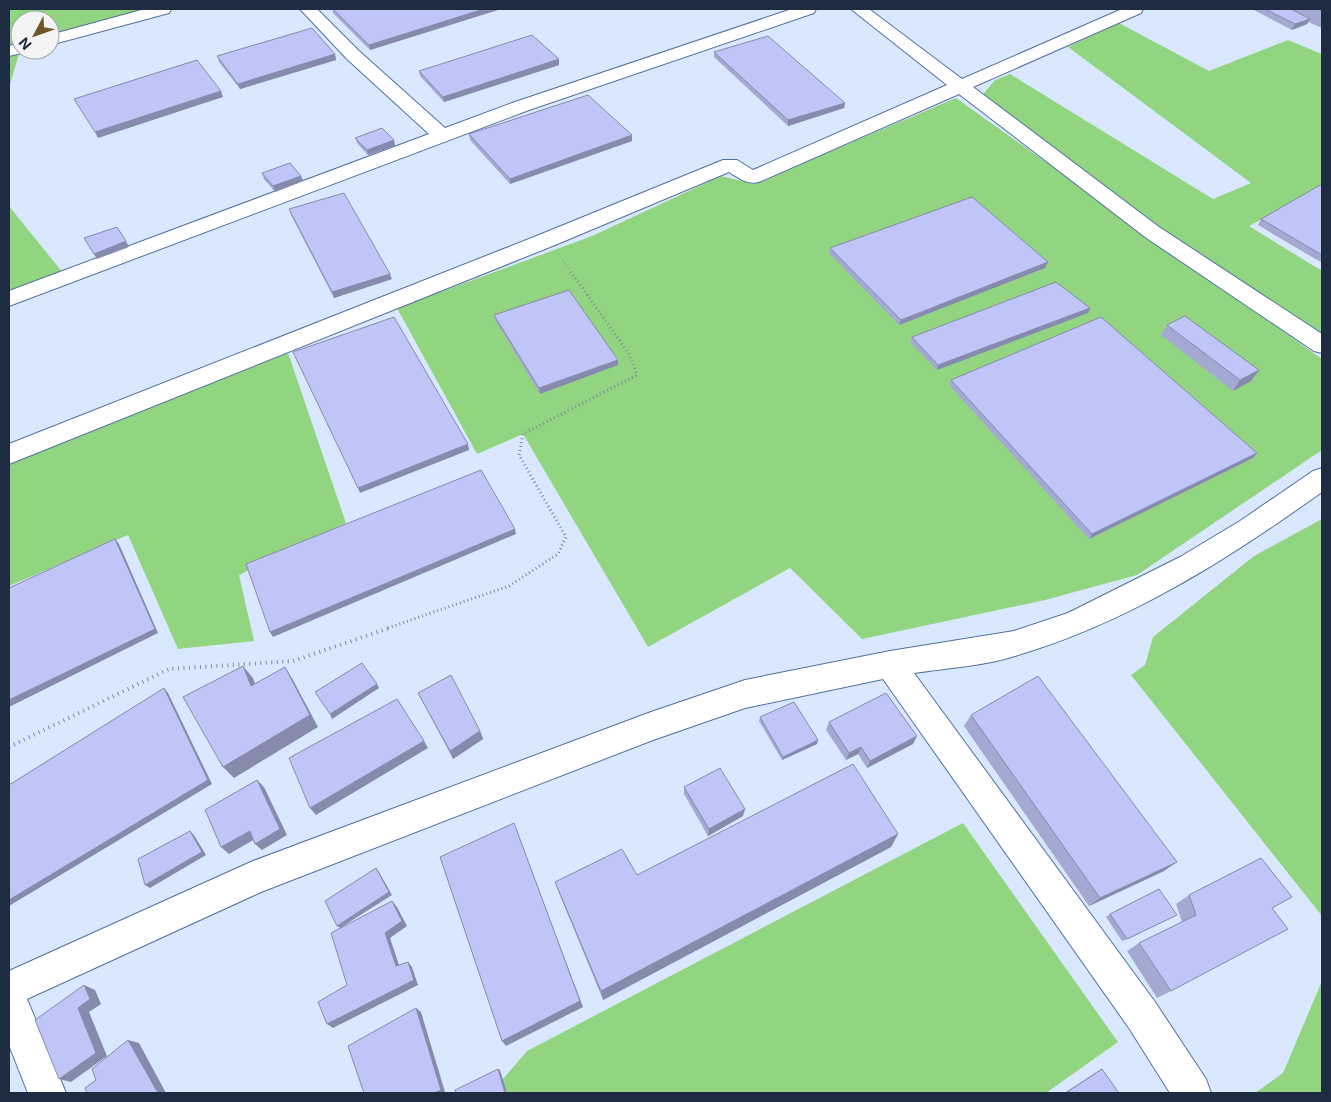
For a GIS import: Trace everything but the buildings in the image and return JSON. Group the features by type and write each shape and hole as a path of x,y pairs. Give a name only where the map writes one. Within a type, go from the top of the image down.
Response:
{"street":[{"path":"60,37 163,9"},
{"path":"308,9 353,55 442,136"},
{"path":"9,299 522,106 808,9"},
{"path":"859,9 959,87 1152,232 1322,345"},
{"path":"9,454 547,240 730,164 752,178 1135,9"},
{"path":"9,989 253,878 651,726 745,694 890,664 1014,644 1077,622 1146,589 1190,565 1250,529 1322,478"},
{"path":"890,664 1142,1014 1192,1093"},
{"path":"9,999 47,1093"}],"path":[{"path":"9,747 169,669 293,661 509,586 558,554 566,536 520,455 523,434 638,375 629,354 547,240"}],"green space":[{"path":"9,9 170,9 60,37 60,10 10,10 10,60 17,60 9,88"},
{"path":"1119,23 1209,71 1288,40 1322,54 1322,187 1249,226 1322,271 1322,338 1165,233 983,94 995,80 1010,74 1213,199 1251,183 1068,47"},
{"path":"956,98 1322,359 1322,450 1137,575 1045,600 862,639 790,568 648,647 523,434 477,454 397,308 592,236 721,176 754,184"},
{"path":"9,206 63,273 67,278 9,298"},
{"path":"288,353 346,523 239,575 254,641 178,649 128,535 9,586 9,459"},
{"path":"1322,519 1322,916 1131,675 1145,665 1153,637 1254,556"},
{"path":"963,823 1118,1042 1046,1093 491,1093 527,1051"},
{"path":"1322,981 1322,1093 1255,1093 1283,1073"}]}
